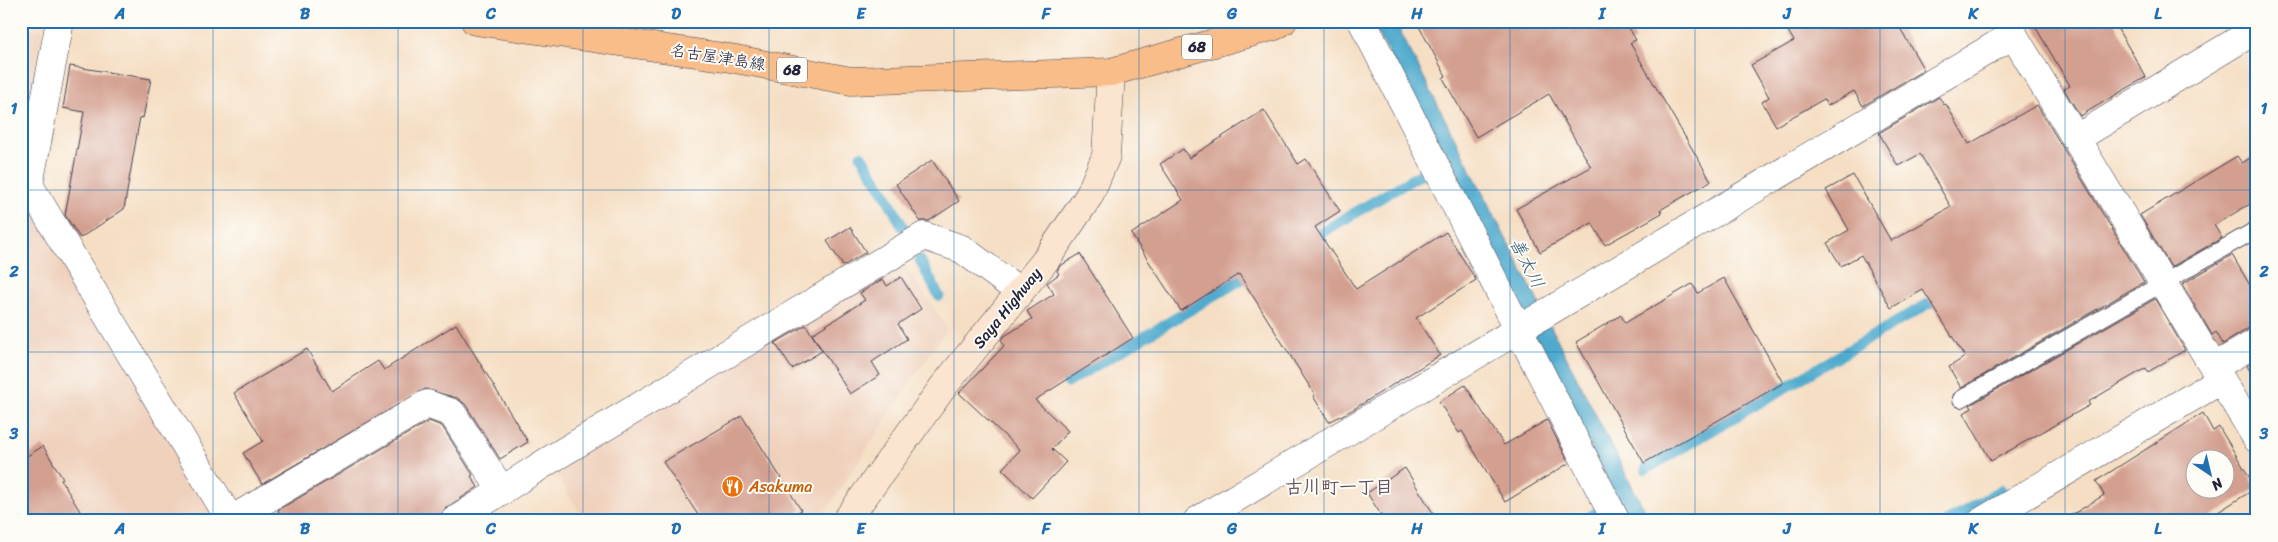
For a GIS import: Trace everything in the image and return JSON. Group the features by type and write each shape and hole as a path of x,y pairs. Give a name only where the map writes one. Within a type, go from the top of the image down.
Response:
{"main road":[{"name":"名古屋津島線","path":"475,21 730,58 851,81 1111,72"},
{"name":"68","path":"1111,72 1275,26 1283,21"}],"street":[{"path":"60,21 29,185 231,520 427,404 452,413 502,491"},
{"path":"1362,21 1530,323 1616,521"},
{"path":"1197,521 1530,323 2009,28 2257,439"},
{"path":"2077,138 2257,29"},
{"name":"Saya Highway","path":"846,521 942,387 1045,261 1089,196 1106,156 1111,72"},
{"path":"454,521 924,236 962,248 1020,291"},
{"path":"1982,521 2218,373 2257,342"}],"lane":[{"path":"1961,399 2257,228"}],"shaded area":[{"path":"21,27 43,31 21,150"},
{"path":"21,187 219,521 21,521"},
{"path":"896,252 947,328 819,521 585,521 548,461"}],"water":[{"path":"1372,21 1395,21 1650,521 1628,521"}],"building":[{"path":"1416,21 1625,21 1636,40 1630,43 1711,181 1660,210 1662,213 1605,245 1592,223 1540,252 1516,209 1591,167 1549,94 1476,137 1443,78 1446,76"},
{"path":"1782,21 1896,21 1924,70 1863,106 1854,91 1827,106 1824,99 1776,126 1762,102 1769,97 1751,65 1794,41"},
{"path":"2032,21 2113,21 2146,77 2080,116 2064,89 2070,86"},
{"path":"70,66 151,79 143,118 140,117 124,209 80,238 65,215 84,112 63,108"},
{"path":"1939,97 1944,105 1946,104 1969,144 2037,105 2144,282 1961,388 1949,367 1965,357 1923,290 1891,308 1861,255 1841,266 1827,243 1849,230 1826,190 1853,175 1891,241 1951,207 1920,154 1898,166 1879,133"},
{"path":"1264,110 1298,164 1306,159 1340,211 1315,227 1356,289 1446,232 1476,280 1416,318 1440,355 1354,409 1329,422 1313,396 1315,395 1239,274 1181,311 1131,234 1183,200 1160,164 1183,149 1189,158"},
{"path":"2257,154 2257,200 2214,225 2222,238 2171,267 2140,215 2237,156 2242,163"},
{"path":"932,160 959,201 929,221 920,221 896,184"},
{"path":"850,227 866,252 843,266 827,241"},
{"path":"1080,254 1133,338 1035,400 1068,431 1052,449 1066,462 1032,498 1002,469 1020,450 959,393 1004,346 1001,340 1003,337 1032,319 1027,311 1054,294 1047,283 1059,274 1057,271 1060,266"},
{"path":"2232,255 2257,297 2257,326 2249,328 2223,344 2216,332 2212,335 2182,284"},
{"path":"901,277 921,309 898,324 907,339 872,362 880,375 850,394 812,334 865,300 860,293 883,279 887,286"},
{"path":"1724,278 1783,383 1644,463 1576,342 1621,315 1625,323 1692,284 1698,293"},
{"path":"2155,299 2185,350 2148,372 2146,368 2088,402 2090,405 1991,461 1964,413 1972,408 1970,405"},
{"path":"456,324 528,442 500,459 465,404 457,398 425,389 262,484 243,453 263,441 234,393 307,349 332,391 378,361 384,370"},
{"path":"806,325 822,351 792,369 775,343"},
{"path":"2257,360 2257,382 2247,366"},
{"path":"1465,385 1504,445 1547,420 1569,463 1505,502 1462,431 1459,433 1439,402"},
{"path":"2203,413 2213,431 2219,427 2233,450 2186,450 2186,500 2236,500 2236,455 2256,488 2204,521 2062,521 2104,495 2096,481"},
{"name":"Asakuma","path":"742,416 801,510 785,521 702,521 663,462"},
{"path":"429,421 442,426 473,475 471,476 478,487 446,508 439,519 436,521 284,521 278,510"},
{"path":"43,446 86,521 21,521 21,460"},
{"path":"1405,468 1438,521 1385,521 1367,493"}],"waterway":[{"path":"861,156 903,227"},
{"path":"1307,241 1421,174"},
{"path":"920,260 939,296"},
{"path":"1068,382 1254,272"},
{"path":"1646,469 1943,295"},
{"path":"1948,521 2001,490"},
{"path":"1583,521 1601,510"}],"place":[{"name":"Asakuma","path":"733,486"}],"district":[{"name":"古川町一丁目","path":"1339,487"}],"water label":[{"name":"善太川","path":"1527,263"}]}
